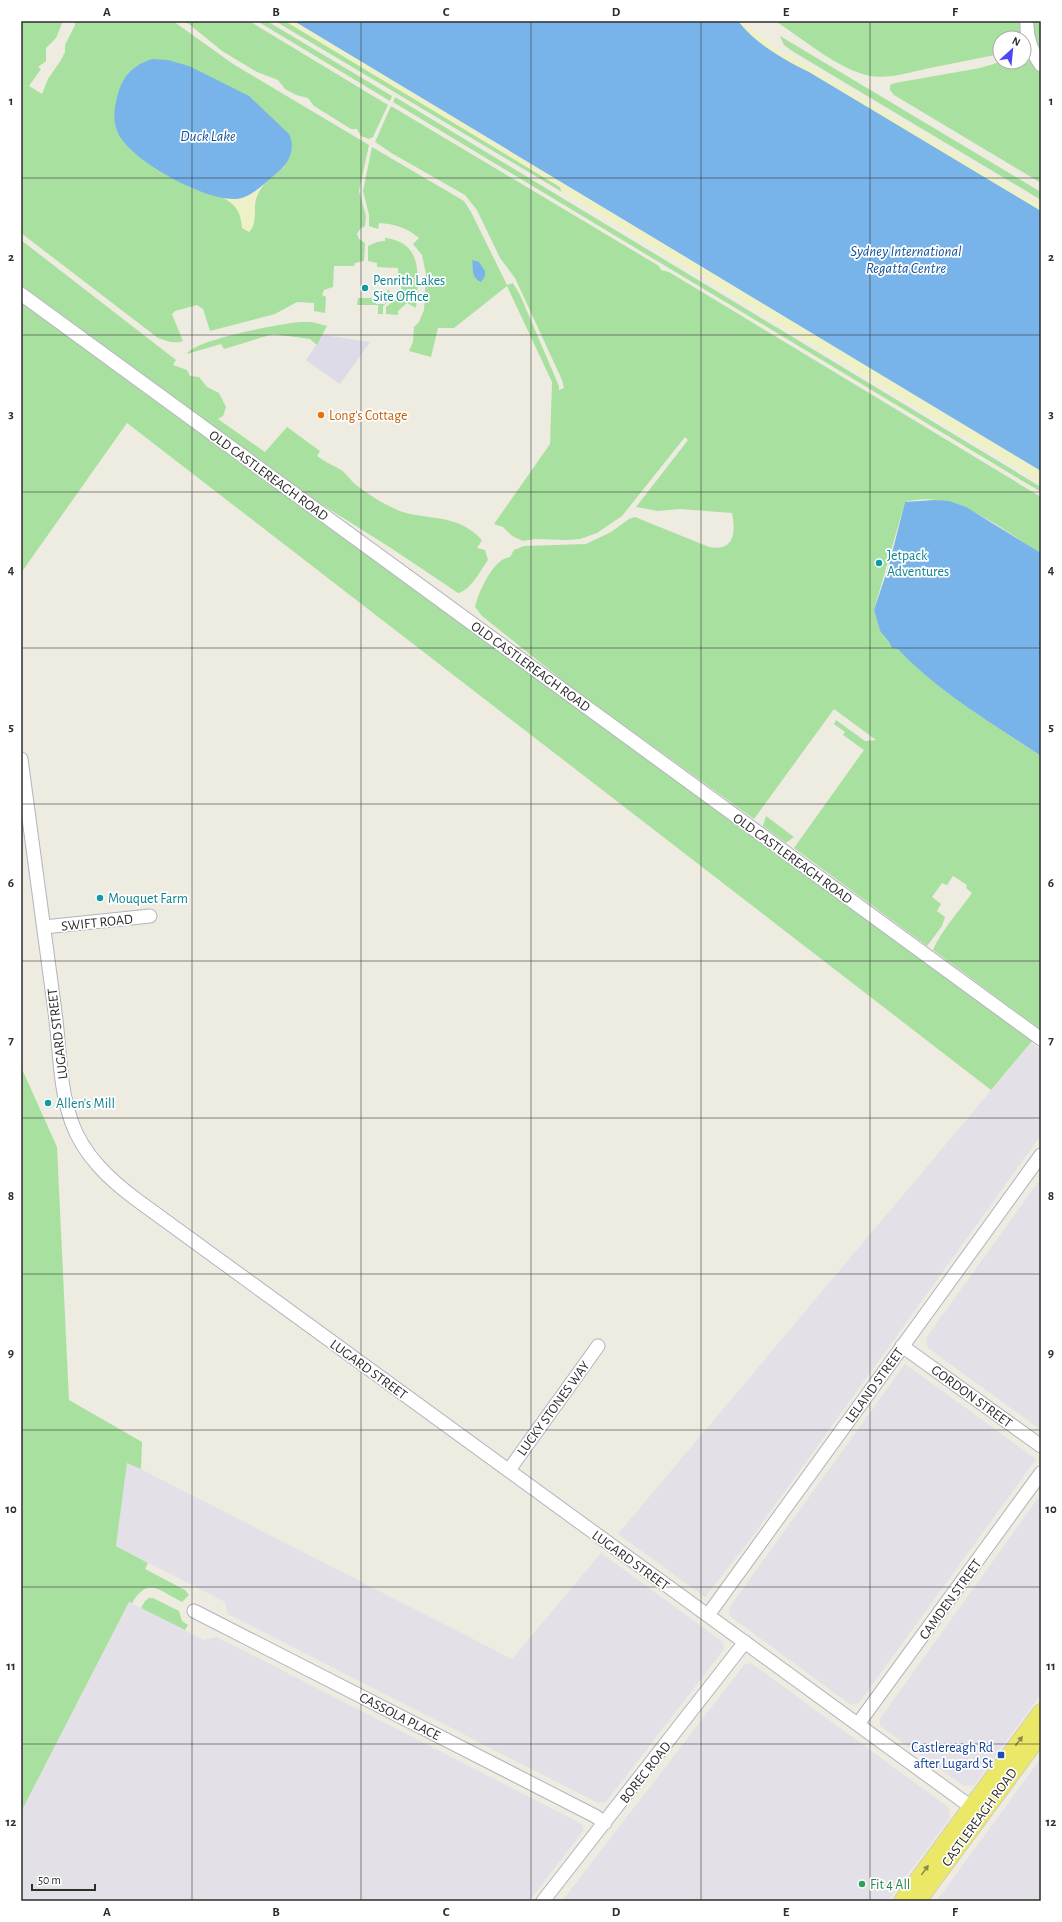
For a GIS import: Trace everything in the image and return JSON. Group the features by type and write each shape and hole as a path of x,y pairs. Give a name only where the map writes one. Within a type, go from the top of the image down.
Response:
{"main road":[{"name":"CASTLEREAGH ROAD","path":"918,1901 1041,1712"},
{"name":"CASTLEREAGH ROAD","path":"902,1901 976,1810 1041,1734"}],"street":[{"path":"1027,21 1030,44 1041,65"},
{"name":"OLD CASTLEREAGH ROAD","path":"21,294 1041,1039"},
{"name":"LUGARD STREET","path":"21,759 44,927 65,1100 72,1123 82,1144 97,1164 115,1183 137,1200 976,1810"},
{"name":"SWIFT ROAD","path":"44,927 150,916"},
{"name":"LELAND STREET","path":"708,1615 1041,1155"},
{"name":"LUCKY STONES WAY","path":"509,1470 598,1346"},
{"name":"GORDON STREET","path":"902,1346 1041,1446"},
{"name":"CAMDEN STREET","path":"858,1724 1041,1473"},
{"name":"CASSOLA PLACE","path":"194,1611 595,1816 605,1823"},
{"name":"BOREC ROAD","path":"543,1901 745,1642"}],"shaded area":[{"path":"323,335 370,342 340,384 306,360"},
{"path":"1031,1043 1041,1050 1041,1135 752,1537 705,1597 618,1534"},
{"path":"1041,1178 1041,1430 928,1348 926,1338"},
{"path":"905,1364 1036,1459 859,1703 851,1705 730,1616 729,1608"},
{"path":"127,1462 512,1659 601,1553 723,1642 724,1649 606,1802 598,1803 228,1614 225,1602 116,1546"},
{"path":"1041,1494 1041,1694 974,1785 964,1786 880,1726 880,1719"},
{"path":"129,1602 204,1640 217,1637 582,1824 584,1830 529,1901 21,1901 21,1812"},
{"path":"751,1663 948,1807 950,1818 888,1901 562,1901 744,1665"},
{"path":"1041,1758 1041,1901 936,1901 944,1891"}],"green space":[{"path":"21,21 63,21 56,38 46,48 46,61 38,67 41,69 29,86 42,94 48,79 65,52 65,45 75,25 75,21 173,21 233,64 369,145 359,191 366,216 365,226 360,229 357,234 359,239 365,243 364,261 355,263 354,266 334,266 333,287 324,290 322,295 326,297 325,313 314,311 314,303 297,302 275,314 210,331 203,309 197,305 175,311 172,314 183,341 167,341 158,338 21,233","holes":["285,166 262,187 256,199 255,216 242,228 240,212 230,201 217,195 191,188 166,175"]},
{"path":"182,21 249,21 388,105 373,137 369,139 361,136 357,129 351,129 314,106 308,98 296,95 285,89 278,80 257,72 222,51 189,24"},
{"path":"257,21 267,21 392,96 390,101"},
{"path":"275,21 285,21 560,187 562,192"},
{"path":"775,21 1021,21 1022,30 992,30 992,56 898,75 877,77 858,73 821,53"},
{"path":"1033,21 1041,21 1041,54 1034,34"},
{"path":"780,36 1041,192 1041,200 792,51 784,45"},
{"path":"1032,62 1041,73 1041,183 894,95 890,90 890,85 895,83 980,68 992,64 992,70 1032,70"},
{"path":"395,97 1041,487 1041,492 393,102"},
{"path":"391,106 659,266 661,270 669,272 1041,497 1041,553 994,523 959,506 941,501 923,499 905,502 874,610 880,631 892,648 898,648 930,679 948,693 1041,756 1041,1030 933,950 946,928 972,893 966,888 967,885 953,876 947,885 942,883 932,897 941,904 937,911 945,917 942,926 927,946 794,848 864,750 843,735 845,732 834,724 836,720 865,741 876,740 834,709 754,819 572,688 482,616 475,607 483,585 493,569 498,563 510,557 514,550 524,546 586,544 611,532 629,519 635,517 709,547 724,547 728,544 733,534 734,527 732,513 680,509 658,511 636,507 688,440 685,437 622,516 597,533 580,539 535,539 523,541 512,536 503,527 494,524 550,444 552,382 507,286 454,328 438,328 431,357 409,351 413,342 414,327 419,322 424,310 426,274 422,255 413,244 419,238 405,229 390,224 379,223 378,229 369,226 369,215 363,191 372,147 464,201 471,212 507,285 513,283 520,295 559,386 559,390 564,388 562,380 515,278 500,258 477,210 465,195 393,154 375,142"},
{"path":"385,238 398,241 407,247 413,255 418,275 416,308 407,303 398,311 398,315 386,314 386,307 401,294 402,278 398,278 398,268 377,267 377,263 368,261 368,246 377,242 385,241"},
{"path":"21,240 176,360 173,365 187,370 190,376 199,377 207,387 219,393 226,407 223,416 218,419 265,452 287,427 320,451 317,456 341,470 356,485 385,504 406,513 451,521 472,531 482,540 477,548 485,550 488,560 475,580 467,588 458,593 318,502 21,285"},
{"path":"387,290 390,291 389,295 392,299 383,306 383,314 378,314 378,305 357,305 358,298 376,298 376,304 385,304"},
{"path":"21,302 1033,1040 991,1090 127,423 21,573"},
{"path":"312,322 327,326 317,345 310,339 273,334 224,349 221,344 187,354 205,343 221,338 277,325"},
{"path":"766,816 794,837 786,843 763,826"},
{"path":"21,1067 57,1147 69,1400 142,1442 141,1469 127,1463 116,1546 148,1563 145,1569 185,1590 189,1595 182,1602 161,1590 149,1588 143,1590 132,1603 129,1602 21,1812"},
{"path":"149,1598 153,1598 179,1611 182,1621 188,1625 185,1630 141,1608 145,1601"}],"sand":[{"path":"285,21 294,21 1041,471 1041,483 562,192 560,187"},
{"path":"738,21 742,21 785,56 787,53 1041,205 1041,211 809,72 789,62 753,37"},
{"path":"261,187 255,198 254,220 252,228 249,232 242,228 239,213 234,206 222,197 243,198"}],"water":[{"name":"Sydney International Regatta Centre","path":"294,21 738,21 753,37 789,62 809,72 1041,211 1041,471"},
{"name":"Duck Lake","path":"152,59 168,60 189,66 249,96 289,134 292,145 290,155 285,165 252,194 242,198 229,199 194,189 174,180 140,157 127,146 119,135 115,125 115,109 120,87 126,76 140,64"},
{"path":"472,260 479,262 485,271 485,276 481,282 475,278"},
{"path":"934,500 949,501 966,507 1041,553 1041,756 948,693 914,665 898,649 892,648 880,631 874,610 889,565 905,502"}],"place":[{"name":"Penrith Lakes Site Office","path":"365,288"},
{"name":"Long's Cottage","path":"321,415"},
{"name":"Jetpack Adventures","path":"879,563"},
{"name":"Mouquet Farm","path":"100,898"},
{"name":"Allen's Mill","path":"48,1103"},
{"name":"Castlereagh Rd after Lugard St","path":"1001,1755"},
{"name":"Fit 4 All","path":"862,1884"}]}
